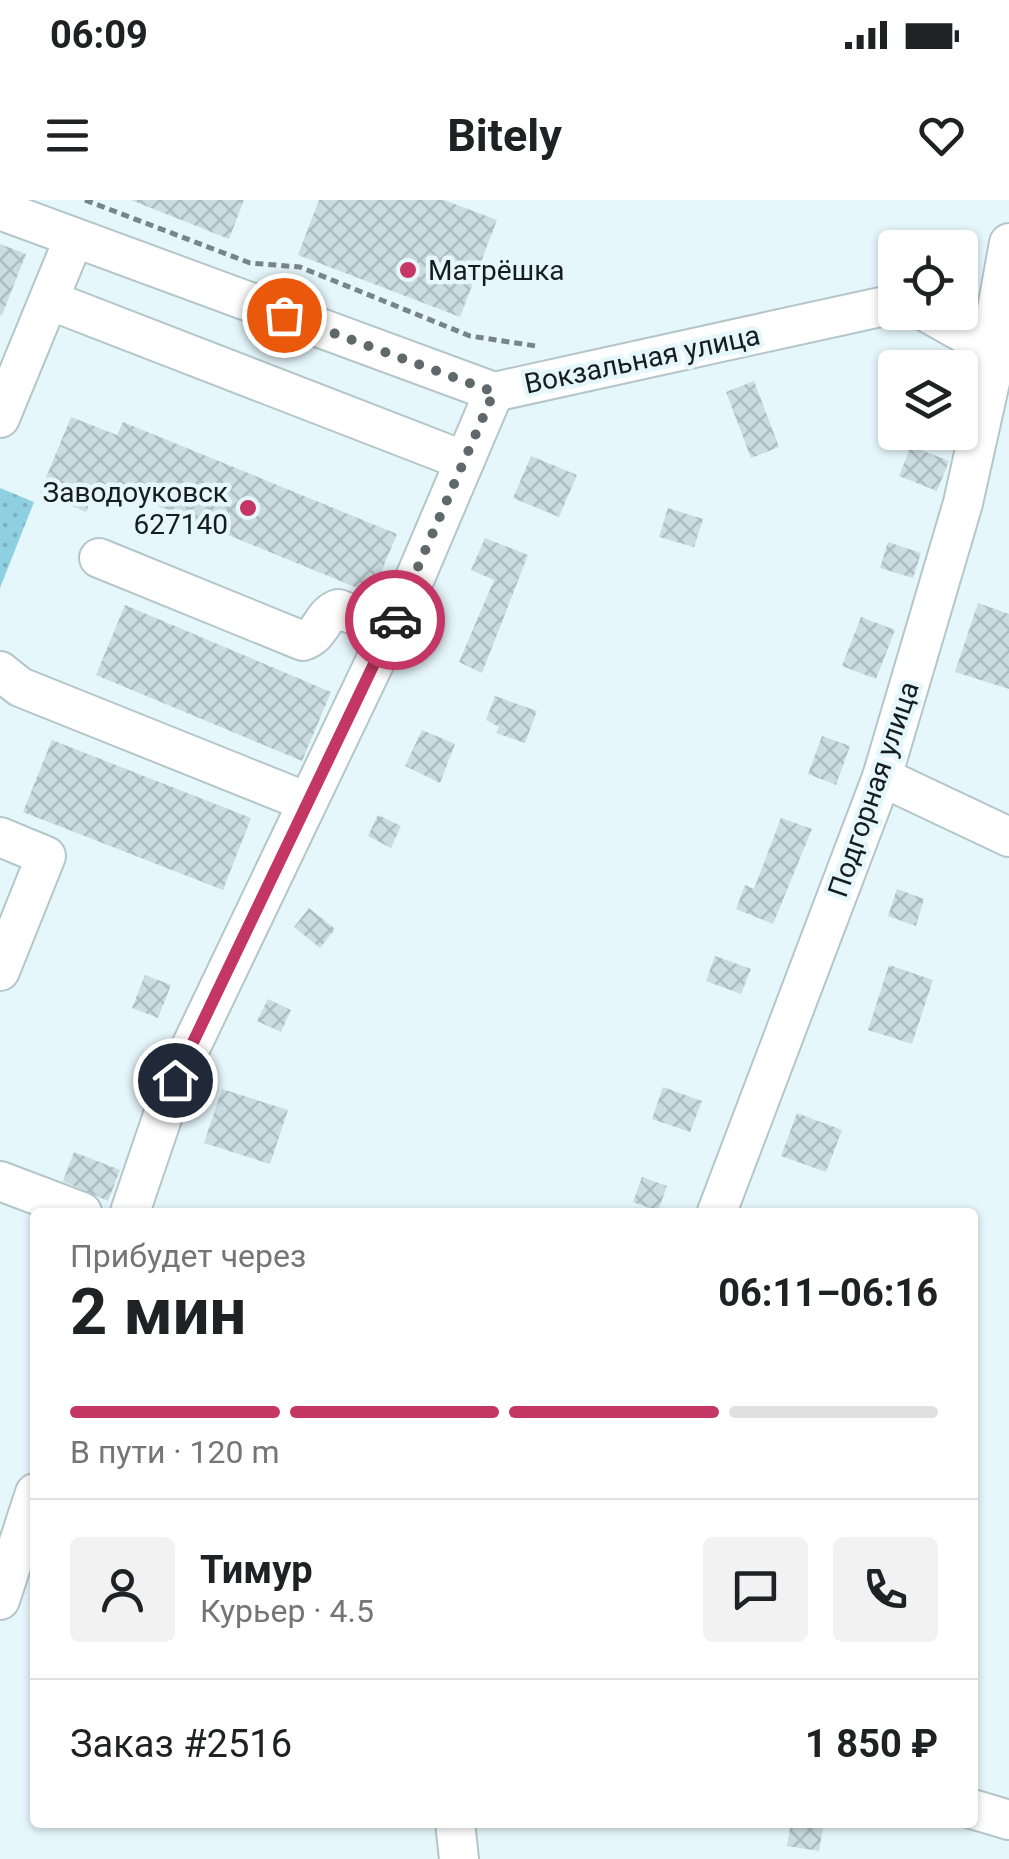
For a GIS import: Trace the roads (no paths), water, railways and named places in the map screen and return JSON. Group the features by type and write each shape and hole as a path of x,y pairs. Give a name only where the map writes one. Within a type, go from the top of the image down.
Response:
{"street":[{"name":"Вокзальная улица","path":"0,210 494,392 878,311"},
{"path":"0,418 74,238"},
{"name":"Подгорная улица","path":"719,1208 882,777 963,503 998,356 1009,243"},
{"path":"48,300 465,461"},
{"path":"978,306 1004,310"},
{"path":"957,330 998,356"},
{"path":"131,1208 175,1080 390,628 494,392"},
{"path":"98,558 302,641 313,638 331,612 338,609 390,628"},
{"path":"0,671 20,688 308,802"},
{"path":"882,777 1009,837"},
{"path":"0,837 46,856 0,972"},
{"path":"0,1182 71,1208"},
{"path":"0,1600 23,1518"},
{"path":"978,1811 1009,1820"},
{"path":"456,1828 459,1859"}],"place":[{"name":"Матрёшка","path":"408,270"},
{"name":"Заводоуковск 627140","path":"248,508"}]}
